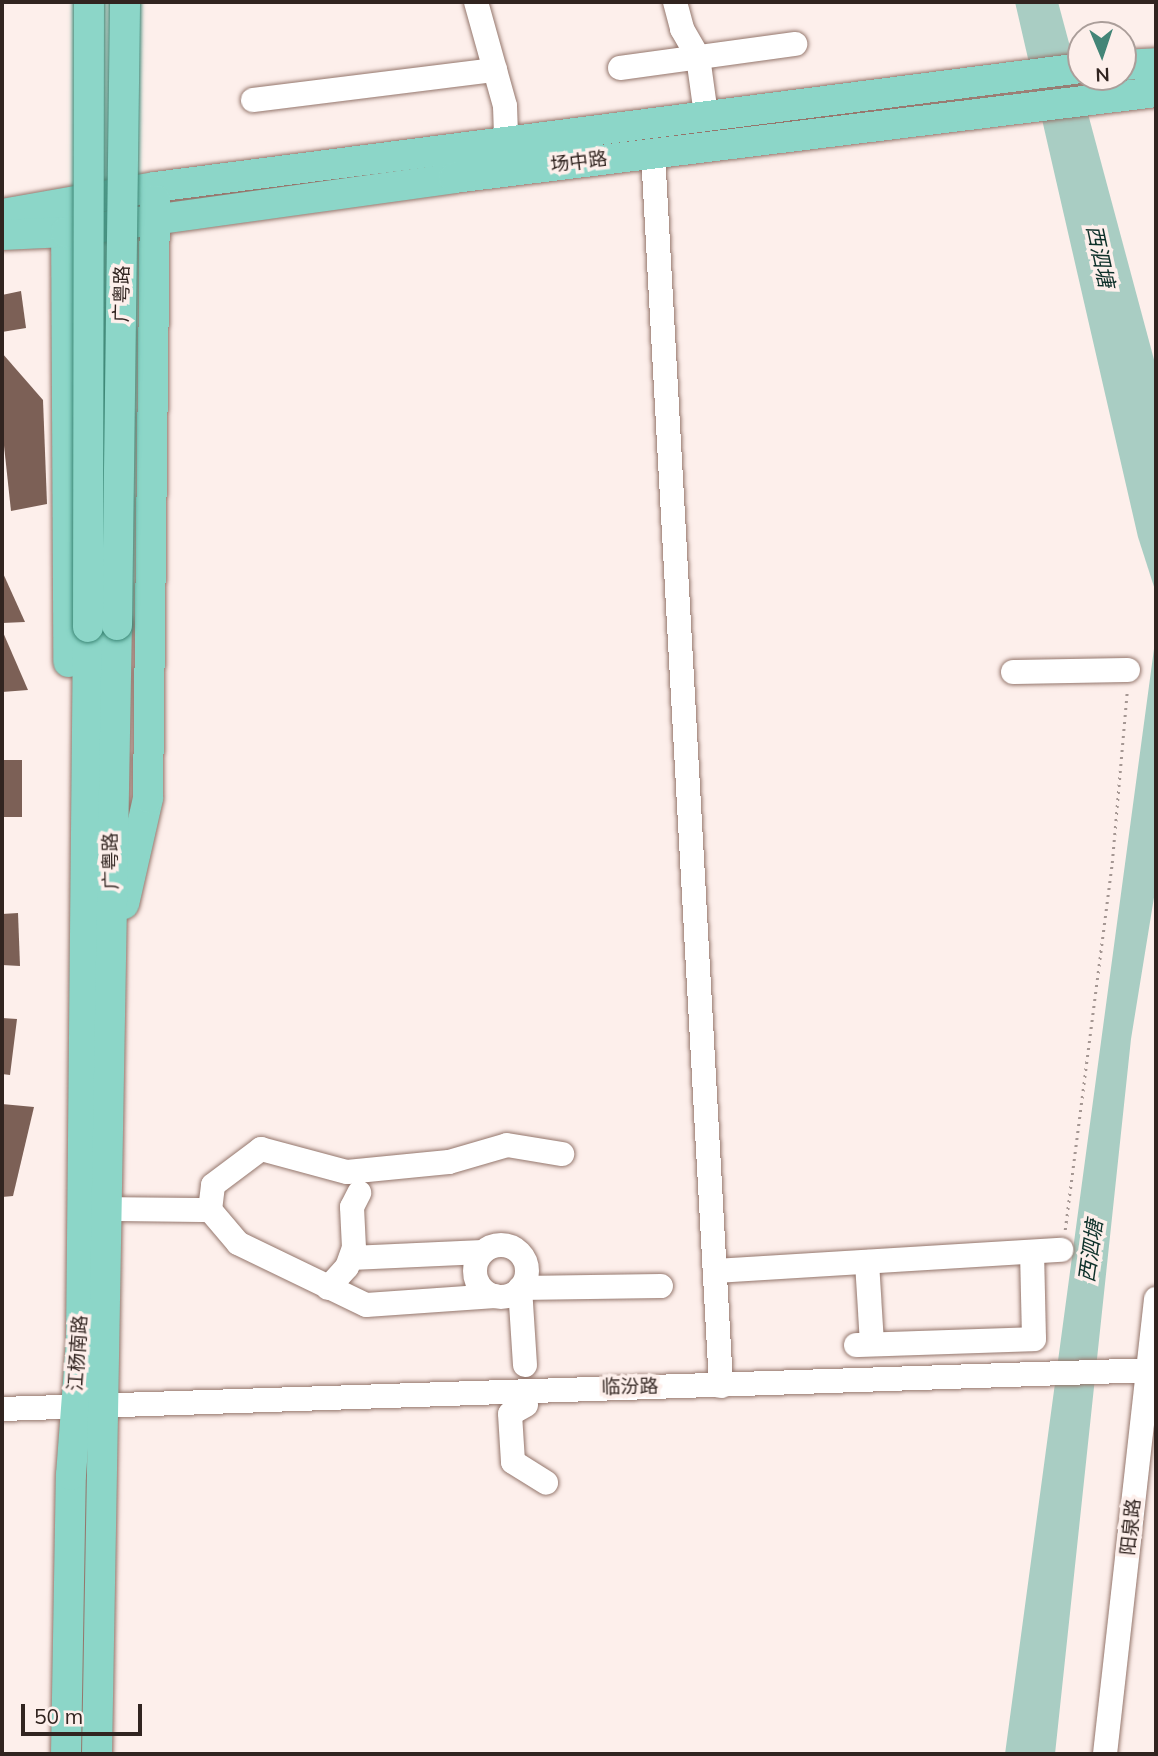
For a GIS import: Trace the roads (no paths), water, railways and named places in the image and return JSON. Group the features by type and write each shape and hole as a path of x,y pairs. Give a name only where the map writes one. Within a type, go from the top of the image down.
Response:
{"main road":[{"name":"广粤路","path":"89,2 113,952"},
{"name":"广粤路","path":"82,952 103,626 125,2"},
{"path":"1137,64 1156,63"},
{"name":"场中路","path":"2,214 65,200 155,187 1067,70"},
{"name":"场中路","path":"2,235 66,232 653,153 1156,92"},
{"name":"广粤路","path":"113,952 148,797 155,187"},
{"name":"广粤路","path":"65,200 69,857 82,952"},
{"name":"场中路","path":"2,201 65,200"},
{"path":"2,256 66,232"},
{"name":"江杨南路","path":"66,1754 74,1406 81,1343 82,952"},
{"name":"江杨南路","path":"97,1754 113,952"}],"street":[{"path":"477,2 505,106 506,141"},
{"path":"675,2 682,29 698,57 706,115"},
{"path":"620,68 795,44"},
{"path":"253,100 495,70"},
{"path":"653,153 721,1386"},
{"path":"1013,672 1128,670"},
{"path":"562,1154 507,1145 449,1162 347,1172 261,1149 213,1185 210,1210 238,1243 328,1289 366,1305 495,1296 520,1288 660,1286"},
{"path":"328,1289 351,1258 352,1207 359,1193"},
{"path":"108,1209 210,1210"},
{"path":"351,1258 483,1252 496,1245 519,1252 527,1273 520,1288 525,1365"},
{"path":"715,1271 1061,1250"},
{"path":"483,1252 476,1262 476,1279 495,1296"},
{"path":"867,1262 864,1344 1034,1339 1032,1252"},
{"name":"阳泉路","path":"1105,1754 1156,1299"},
{"name":"临汾路","path":"2,1409 422,1391 721,1386 1146,1370"},
{"path":"526,1405 510,1415 513,1462 546,1483"}],"water":[{"name":"西泗塘","path":"1015,2 1058,2 1067,36 1067,91 1082,91 1156,367 1156,593 1138,537"},
{"name":"西泗塘","path":"1156,634 1156,885 1131,1039 1055,1754 1005,1754"}]}
